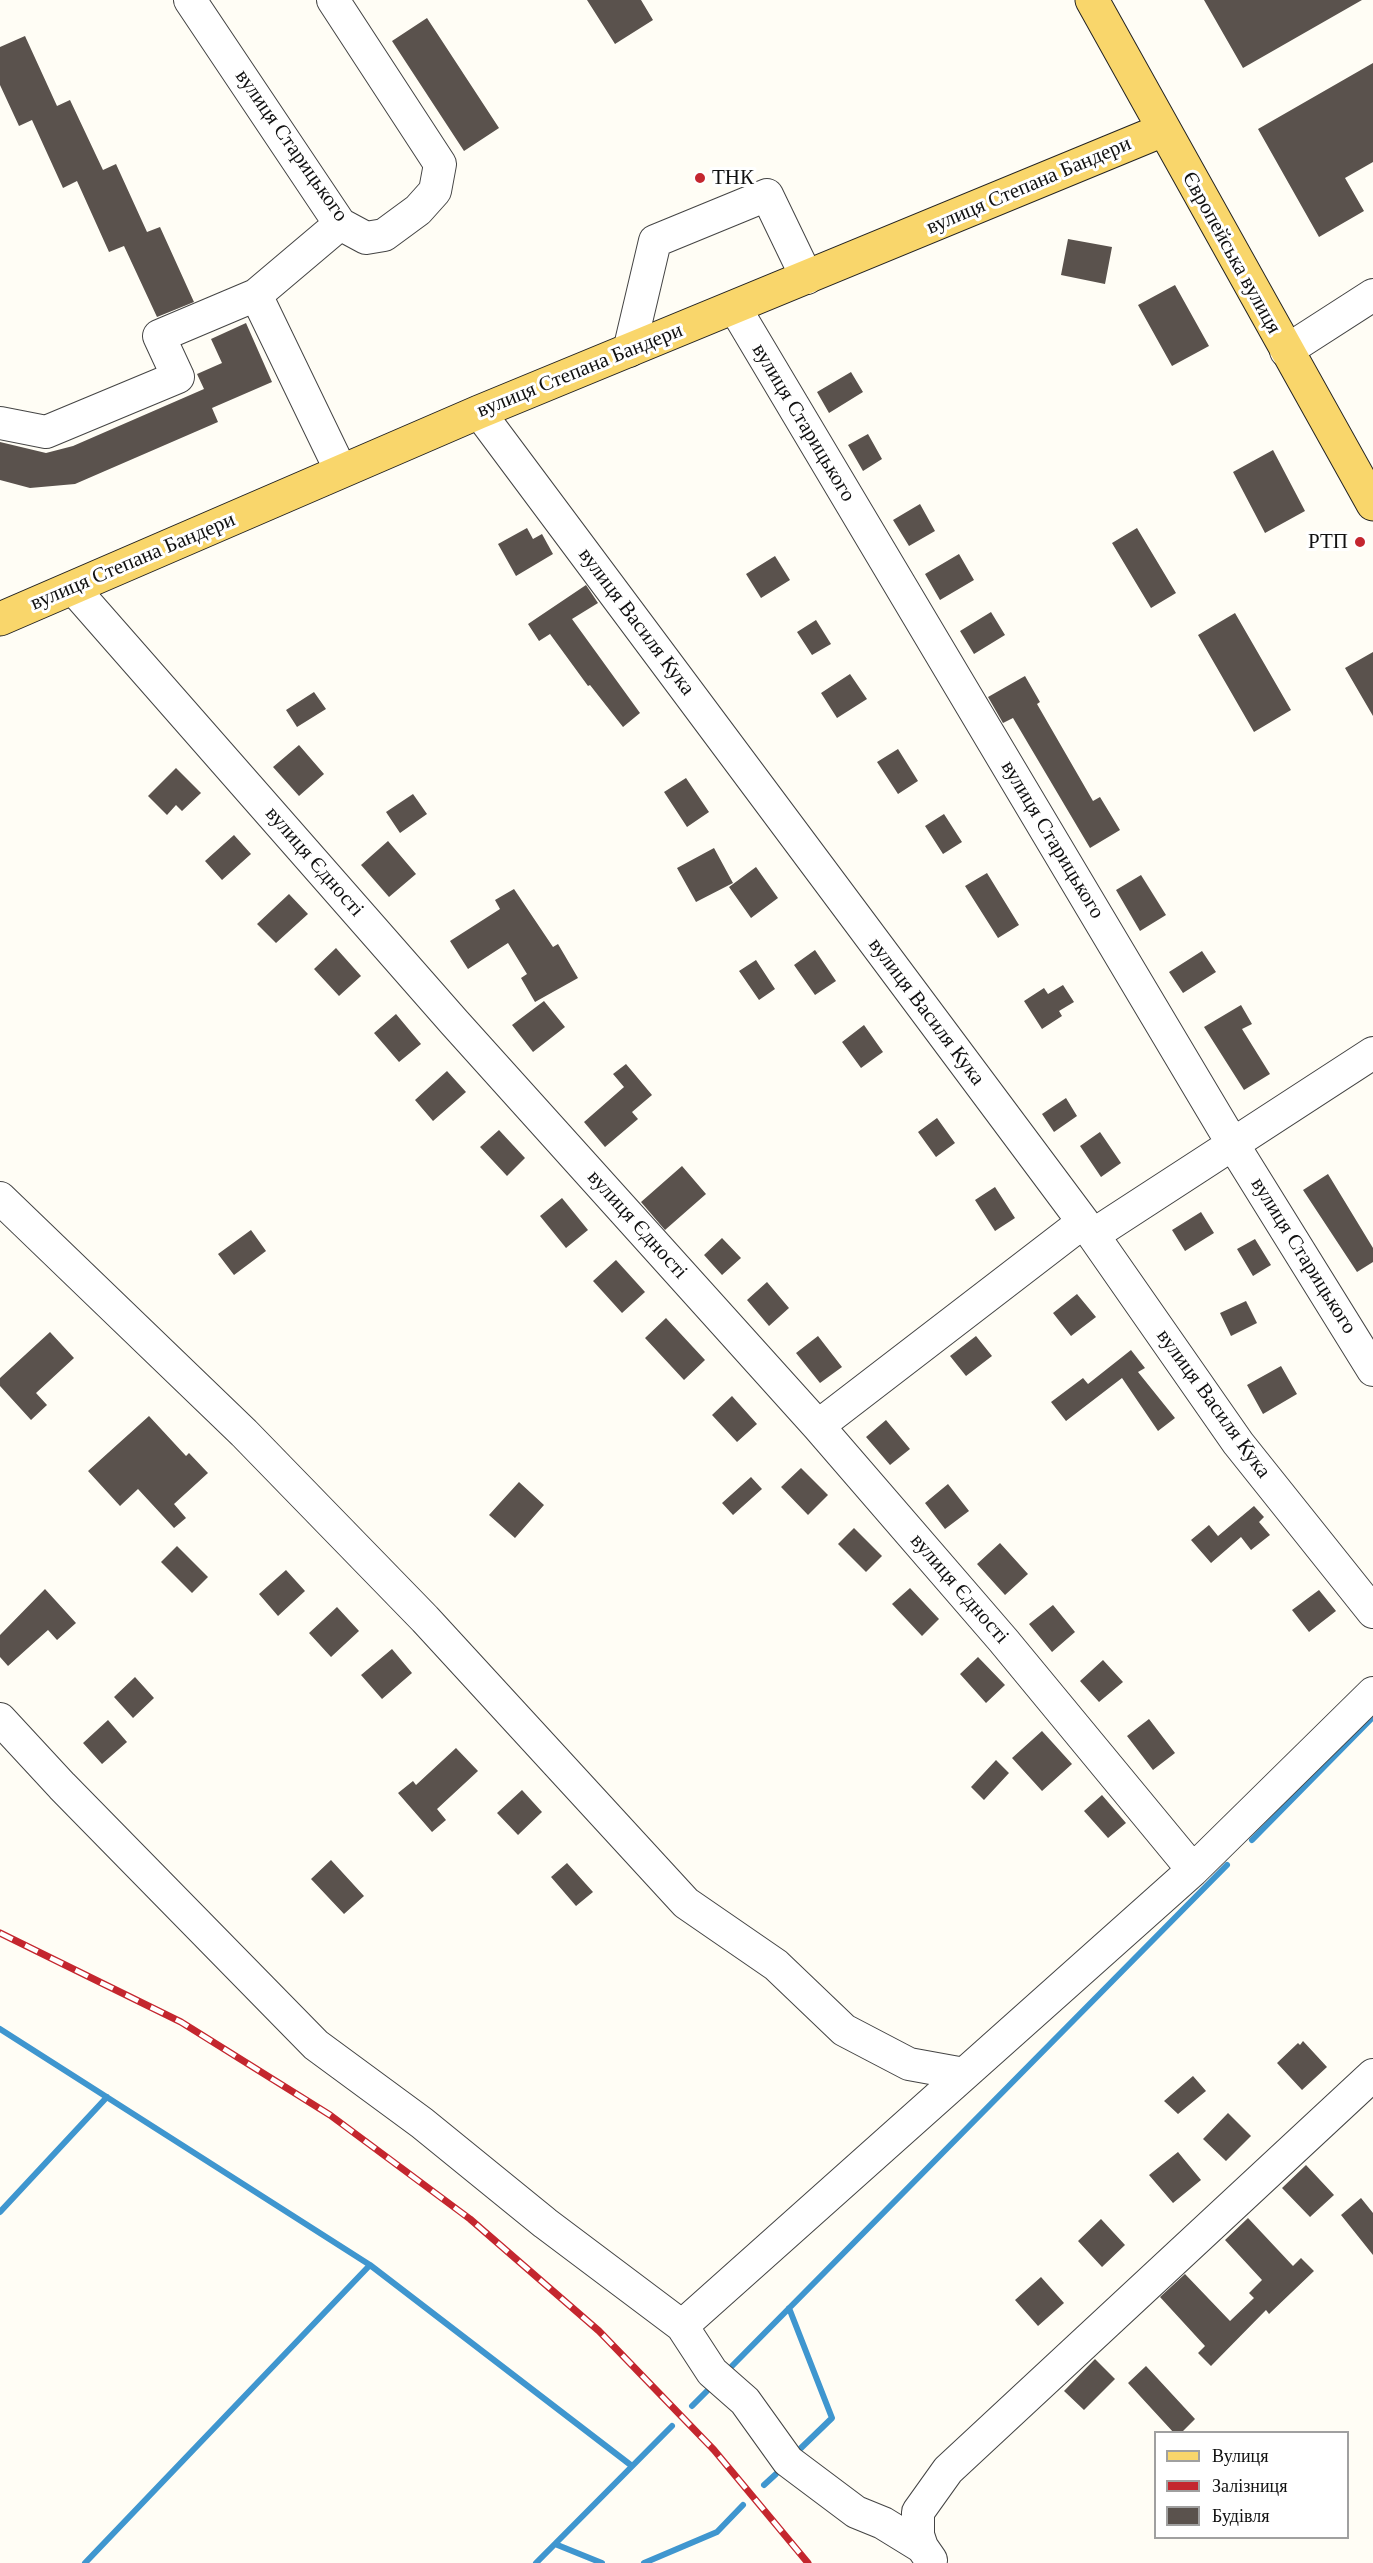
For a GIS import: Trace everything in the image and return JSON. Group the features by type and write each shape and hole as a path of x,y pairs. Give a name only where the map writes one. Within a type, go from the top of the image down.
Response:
{"main road":[{"name":"Європейська вулиця","path":"1092,0 1373,504"},
{"name":"вулиця Степана Бандери","path":"0,619 479,412 1163,130"}],"street":[{"name":"вулиця Старицького","path":"190,0 340,224 366,238 384,235 418,210 435,191 440,164 333,0"},
{"path":"629,351 655,241 767,195 807,278"},
{"path":"0,423 46,432 178,377 159,336 256,295 340,224"},
{"path":"256,295 341,471"},
{"path":"1286,351 1373,295"},
{"name":"вулиця Старицького","path":"735,308 1234,1146 1373,1370"},
{"name":"вулиця Василя Кука","path":"479,412 1088,1229 1238,1443 1373,1612"},
{"name":"вулиця Єдності","path":"73,588 454,1022 818,1426 1004,1640 1193,1870"},
{"path":"818,1426 1088,1229 1234,1146 1373,1053"},
{"path":"0,1198 244,1433 417,1610 686,1903 776,1965 844,2030 909,2064 964,2074"},
{"path":"682,2325 1193,1870 1373,1693"},
{"path":"0,1719 62,1786 316,2045 422,2123 545,2223 682,2325 712,2372 751,2408 788,2461 856,2512 883,2523 927,2555"},
{"path":"856,2512 889,2506 948,2470 1373,2075"},
{"path":"927,2555 918,2535 918,2511 948,2470"}],"building":[{"path":"587,0 641,0 653,20 615,44"},
{"path":"1204,0 1362,0 1243,68"},
{"path":"427,18 499,128 464,151 392,41"},
{"path":"25,36 57,106 70,100 103,170 116,164 147,232 160,227 194,302 157,317 124,246 109,252 77,181 63,188 32,120 19,126 0,85 0,47"},
{"path":"1373,63 1373,162 1345,178 1364,211 1319,237 1258,129"},
{"path":"1068,239 1112,247 1105,284 1061,275"},
{"path":"1175,285 1209,346 1172,366 1138,305"},
{"path":"246,323 272,382 212,408 218,422 75,484 30,488 0,480 0,442 46,453 73,446 204,389 197,374 222,363 211,339"},
{"path":"851,372 863,392 829,413 817,392"},
{"path":"868,434 882,459 863,471 848,445"},
{"path":"1273,450 1305,511 1265,533 1233,472"},
{"path":"920,504 935,531 909,546 893,520"},
{"path":"527,528 533,539 542,534 553,554 516,576 498,544"},
{"path":"1137,528 1176,593 1151,608 1112,543"},
{"path":"959,554 974,580 940,600 925,574"},
{"path":"775,556 790,580 761,598 746,574"},
{"path":"586,585 598,603 572,619 640,713 623,727 590,685 588,686 550,634 539,641 528,624"},
{"path":"991,612 1005,635 974,654 960,631"},
{"path":"1235,613 1291,710 1254,732 1198,635"},
{"path":"816,620 831,644 812,655 797,632"},
{"path":"1373,652 1373,716 1345,668"},
{"path":"850,674 867,699 837,718 821,693"},
{"path":"1025,676 1040,702 1037,704 1093,801 1100,797 1120,830 1090,848 1013,718 1003,723 988,697"},
{"path":"314,692 326,709 297,727 286,710"},
{"path":"299,745 324,774 299,796 273,767"},
{"path":"898,749 918,781 898,794 877,762"},
{"path":"176,768 201,793 182,811 176,805 167,815 148,796"},
{"path":"686,778 709,812 687,827 664,792"},
{"path":"413,794 427,814 400,833 386,812"},
{"path":"944,814 962,842 943,854 925,826"},
{"path":"234,835 251,854 222,880 205,861"},
{"path":"388,841 416,874 389,897 361,865"},
{"path":"714,848 733,883 696,902 677,868"},
{"path":"756,867 778,898 751,918 729,887"},
{"path":"987,873 1019,925 998,938 965,886"},
{"path":"1141,875 1166,915 1140,931 1116,890"},
{"path":"514,889 553,947 558,944 578,978 535,1002 521,978 527,974 508,943 468,969 450,941 500,909 495,900"},
{"path":"289,894 308,914 276,943 257,924"},
{"path":"336,948 361,976 339,996 314,969"},
{"path":"815,950 836,981 815,995 794,965"},
{"path":"1202,951 1216,972 1183,993 1169,972"},
{"path":"756,960 775,989 759,1000 739,971"},
{"path":"1063,985 1074,1002 1059,1011 1062,1016 1042,1029 1024,1001 1044,988 1048,994"},
{"path":"544,1001 565,1027 533,1052 512,1025"},
{"path":"1241,1005 1252,1024 1242,1029 1270,1074 1244,1090 1204,1027"},
{"path":"396,1014 421,1044 399,1062 374,1033"},
{"path":"864,1025 883,1052 861,1068 842,1042"},
{"path":"626,1064 652,1095 632,1112 638,1119 605,1147 584,1122 624,1087 613,1074"},
{"path":"447,1071 466,1092 433,1121 415,1100"},
{"path":"1066,1098 1077,1116 1054,1132 1042,1114"},
{"path":"937,1118 955,1143 936,1157 918,1132"},
{"path":"499,1130 525,1158 507,1176 480,1147"},
{"path":"1100,1132 1121,1163 1101,1177 1080,1146"},
{"path":"682,1166 706,1194 665,1230 641,1202"},
{"path":"1328,1174 1373,1248 1373,1262 1357,1272 1303,1190"},
{"path":"995,1187 1015,1218 995,1231 975,1200"},
{"path":"562,1198 588,1230 566,1248 540,1216"},
{"path":"1201,1212 1214,1233 1185,1251 1172,1230"},
{"path":"251,1230 266,1251 234,1275 218,1254"},
{"path":"722,1238 741,1258 722,1275 704,1255"},
{"path":"1255,1239 1271,1265 1253,1276 1237,1249"},
{"path":"616,1260 645,1292 622,1313 593,1281"},
{"path":"767,1282 789,1308 769,1326 747,1300"},
{"path":"1077,1294 1096,1317 1071,1336 1053,1313"},
{"path":"1246,1301 1257,1323 1231,1336 1220,1313"},
{"path":"666,1318 705,1360 684,1380 645,1338"},
{"path":"50,1332 74,1358 36,1393 47,1405 31,1420 0,1386 0,1378"},
{"path":"818,1336 842,1367 820,1383 796,1353"},
{"path":"976,1336 992,1356 966,1376 950,1356"},
{"path":"1131,1350 1145,1368 1138,1372 1175,1418 1158,1431 1122,1378 1066,1421 1051,1402 1083,1378 1088,1384"},
{"path":"1281,1366 1297,1394 1263,1414 1247,1385"},
{"path":"732,1396 757,1424 737,1442 712,1415"},
{"path":"149,1416 186,1456 189,1453 208,1473 174,1504 186,1518 174,1528 138,1489 120,1506 88,1471"},
{"path":"886,1420 910,1449 890,1465 866,1437"},
{"path":"801,1468 828,1495 808,1515 781,1487"},
{"path":"751,1477 762,1489 733,1515 722,1503"},
{"path":"519,1482 544,1505 515,1538 489,1515"},
{"path":"948,1484 969,1511 945,1529 925,1503"},
{"path":"1254,1506 1264,1517 1259,1522 1270,1535 1251,1550 1241,1537 1211,1563 1191,1540 1209,1525 1218,1536"},
{"path":"854,1528 882,1556 866,1572 838,1544"},
{"path":"1000,1543 1028,1574 1005,1595 977,1564"},
{"path":"177,1546 208,1577 192,1593 161,1562"},
{"path":"286,1570 305,1591 278,1616 259,1594"},
{"path":"910,1588 939,1619 922,1636 892,1604"},
{"path":"45,1589 76,1623 57,1640 48,1630 8,1666 0,1657 0,1635"},
{"path":"1319,1590 1336,1611 1309,1632 1292,1610"},
{"path":"1053,1605 1075,1632 1052,1652 1029,1624"},
{"path":"337,1607 359,1631 331,1657 309,1633"},
{"path":"392,1649 412,1673 382,1699 361,1675"},
{"path":"978,1657 1005,1685 986,1703 960,1674"},
{"path":"1103,1660 1123,1682 1099,1702 1080,1681"},
{"path":"135,1677 154,1698 133,1718 114,1697"},
{"path":"1149,1719 1175,1753 1153,1770 1127,1736"},
{"path":"108,1720 127,1742 102,1764 83,1743"},
{"path":"1042,1731 1072,1764 1042,1791 1012,1758"},
{"path":"456,1748 478,1771 437,1809 446,1820 432,1832 398,1793 413,1781 416,1785"},
{"path":"996,1760 1009,1773 984,1800 971,1787"},
{"path":"522,1790 542,1812 518,1835 497,1813"},
{"path":"1102,1795 1126,1823 1108,1838 1084,1811"},
{"path":"331,1860 364,1896 344,1914 311,1879"},
{"path":"567,1863 593,1892 576,1906 551,1877"},
{"path":"1303,2041 1327,2067 1302,2090 1277,2063"},
{"path":"1193,2076 1206,2091 1178,2114 1164,2101"},
{"path":"1228,2113 1251,2136 1226,2161 1203,2139"},
{"path":"1178,2152 1201,2180 1173,2203 1149,2175"},
{"path":"1306,2165 1334,2195 1310,2217 1282,2188"},
{"path":"1361,2198 1373,2213 1373,2255 1341,2215"},
{"path":"1248,2218 1293,2266 1301,2258 1314,2271 1269,2314 1266,2310 1211,2366 1198,2353 1205,2346 1160,2297 1185,2274 1230,2321 1254,2298 1249,2293 1262,2280 1225,2240"},
{"path":"1101,2219 1125,2245 1102,2267 1078,2241"},
{"path":"1041,2277 1064,2303 1038,2326 1015,2300"},
{"path":"1095,2359 1115,2379 1084,2410 1064,2391"},
{"path":"1146,2366 1195,2419 1183,2431 1172,2431 1128,2383"}],"waterway":[{"path":"1252,1840 1373,1717"},
{"path":"732,2366 1227,1865"},
{"path":"0,2029 370,2265 632,2466"},
{"path":"0,2212 107,2097"},
{"path":"85,2563 370,2265"},
{"path":"789,2308 832,2418 801,2448"},
{"path":"692,2406 707,2391"},
{"path":"536,2563 672,2426"},
{"path":"764,2485 776,2474"},
{"path":"644,2563 717,2532 743,2505"},
{"path":"555,2544 602,2563"}],"railway":[{"path":"0,1933 181,2022 330,2115 470,2219 599,2331 714,2450 808,2563"}],"place":[{"name":"ТНК","path":"700,178"},
{"name":"РТП","path":"1360,542"}]}
